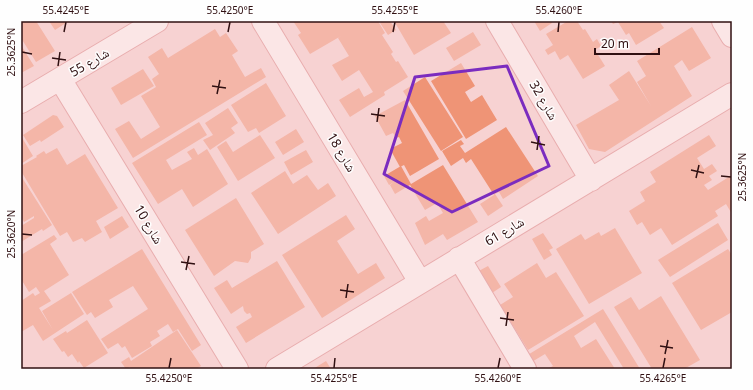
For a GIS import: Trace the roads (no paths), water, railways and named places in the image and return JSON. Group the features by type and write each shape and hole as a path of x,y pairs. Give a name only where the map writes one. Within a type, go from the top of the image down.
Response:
{"street":[{"name":"شارع 55","path":"21,102 157,21"},
{"name":"شارع 18","path":"263,21 420,282"},
{"name":"شارع 32","path":"497,21 591,180"},
{"path":"723,21 732,36"},
{"name":"شارع 10","path":"60,79 237,369"},
{"name":"شارع 61","path":"276,369 732,94"},
{"path":"459,258 525,369"}]}
